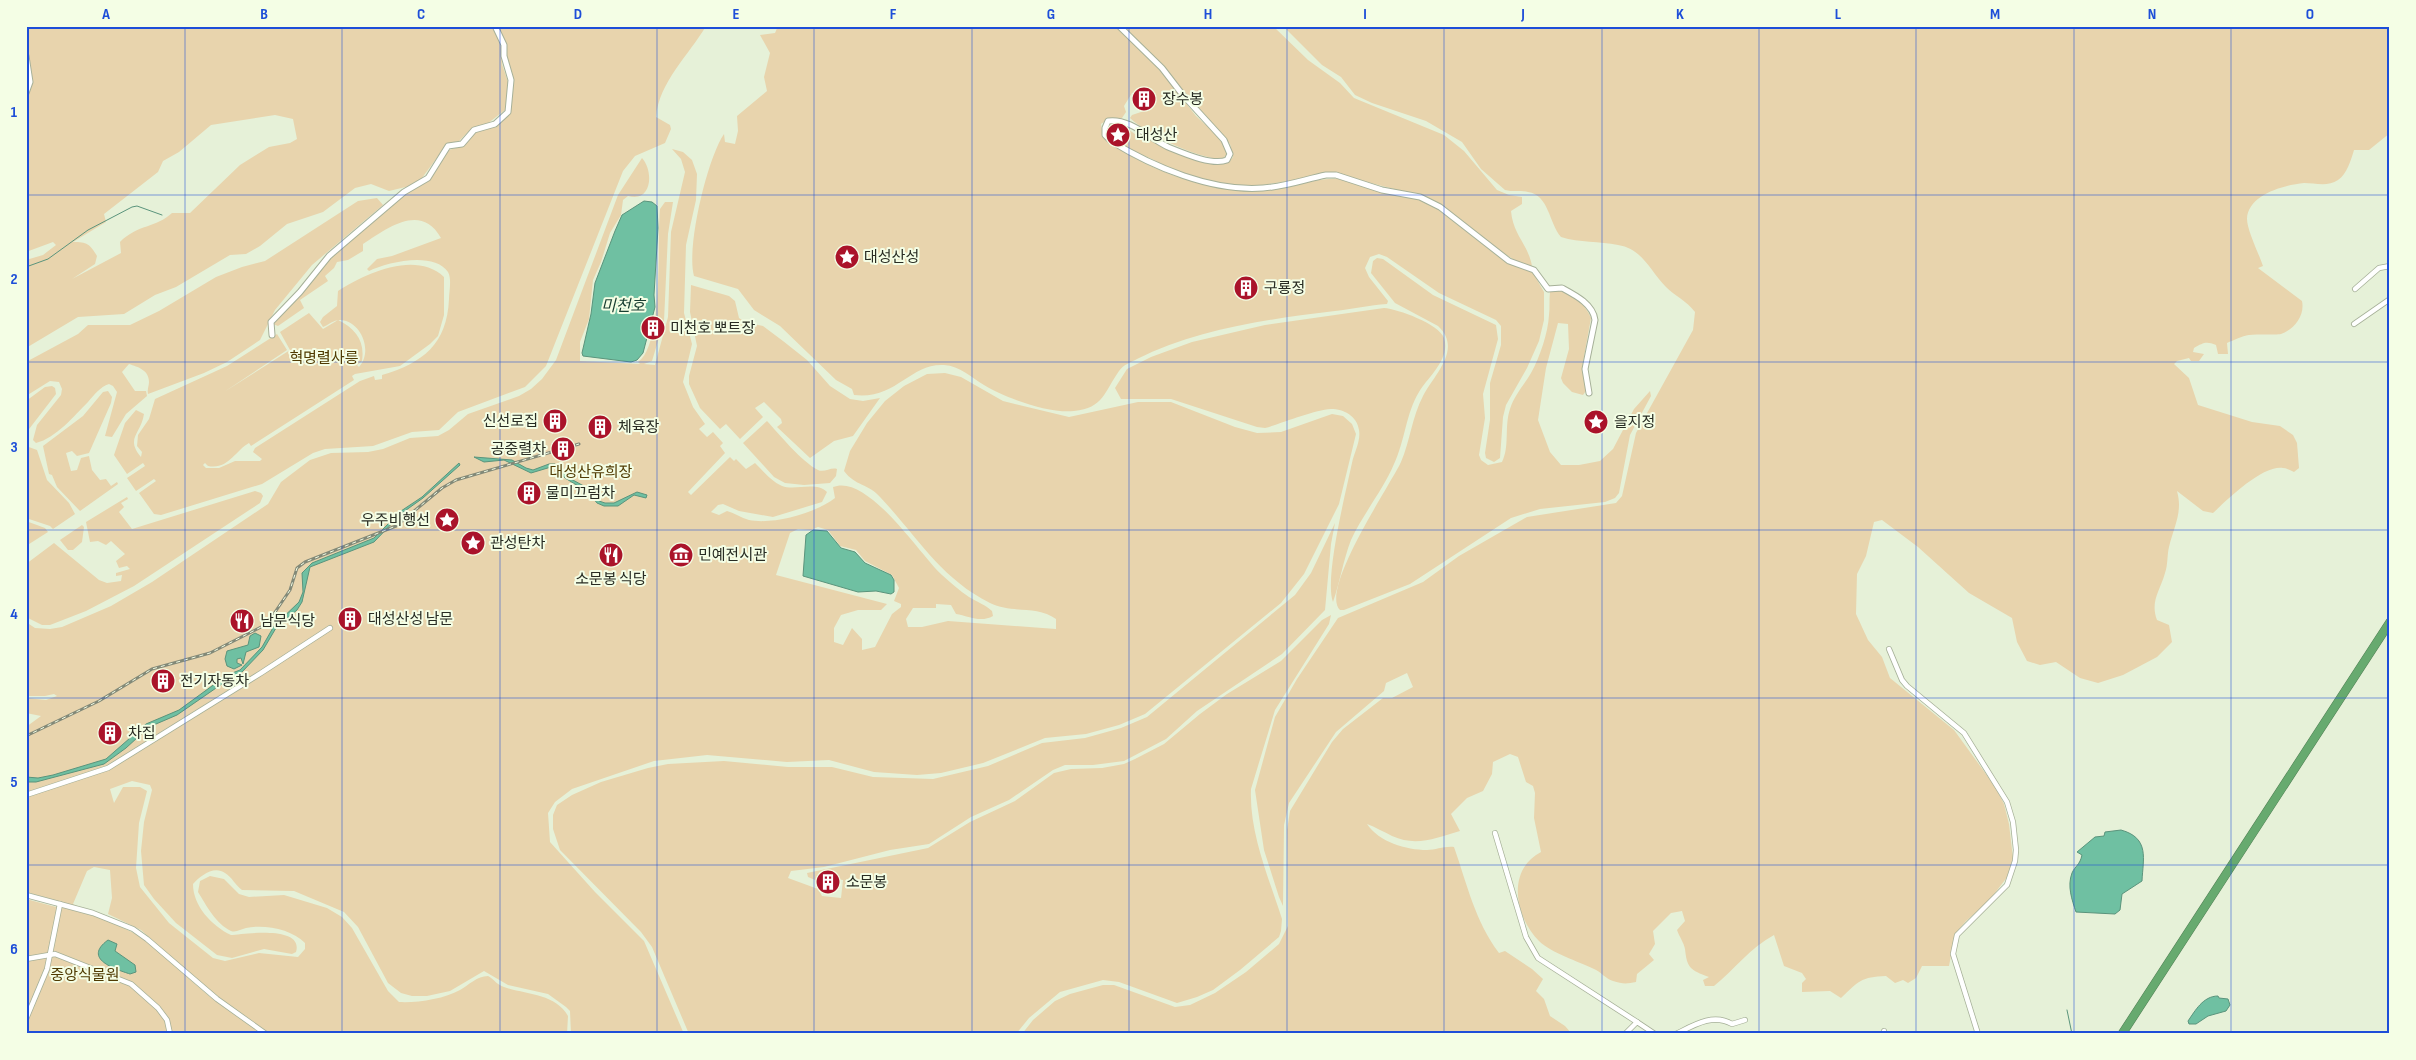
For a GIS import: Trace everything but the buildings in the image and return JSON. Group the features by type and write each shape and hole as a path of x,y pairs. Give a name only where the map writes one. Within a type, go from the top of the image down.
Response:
{"highway":[{"path":"2122,1034 2390,622"},
{"path":"2128,1034 2390,631"}],"street":[{"path":"272,334 271,322 300,292 329,256 404,192 428,178 448,146 462,144 474,130 495,124 508,112 511,80 504,56 504,45 495,26"},
{"path":"1119,26 1162,68 1188,101 1224,140 1230,154 1227,160 1223,162 1209,161 1166,146 1148,134 1117,120 1108,121 1105,128 1105,135 1111,142 1171,173 1221,185 1249,189 1265,188 1326,175 1336,176 1382,190 1420,197 1440,208 1509,261 1534,270 1548,289 1562,288 1586,303 1593,312 1595,320 1585,369 1589,392"},
{"path":"26,56 30,82 26,93"},
{"path":"2355,289 2379,268 2390,266"},
{"path":"2354,324 2390,300"},
{"path":"26,795 108,768 261,674 330,628"},
{"path":"1889,649 1907,686 1964,733 2001,792 2010,810 2016,850 2015,862 2006,885 1957,935 1953,954 1978,1034"},
{"path":"1495,833 1526,937 1538,958 1655,1034"},
{"path":"26,895 99,915 139,933 217,999 266,1034"},
{"path":"26,1019 45,974 60,904"},
{"path":"26,959 50,954 73,960 131,984 158,1008 167,1020 170,1034"},
{"path":"1676,1034 1712,1018 1723,1019 1732,1024 1745,1020"},
{"path":"1624,1034 1637,1022"}],"green space":[{"path":"26,26 493,26 501,47 502,64 509,85 505,110 487,124 470,130 459,141 447,144 422,178 414,185 389,191 371,184 355,188 323,212 287,224 260,246 246,254 230,255 176,287 155,295 124,314 78,317 26,348 26,260 43,255 56,245 53,242 26,252 26,96 32,80 26,44","holes":["275,115 293,119 297,139 290,143 269,147 240,165 190,213 172,213 160,221 133,232 120,242 121,253 72,279 95,264 97,256 88,244 73,242 106,222 104,214 158,172 163,161 179,152 211,125"]},
{"name":"혁명렬사릉","path":"498,26 706,26 669,80 658,104 656,117 670,125 671,129 665,143 635,156 623,171 546,366 525,387 458,412 439,430 412,432 373,446 325,449 313,453 262,484 161,515 154,514 139,493 156,481 154,479 136,491 127,478 145,466 143,463 127,474 114,455 125,423 136,410 144,414 134,440 136,451 141,457 142,452 137,446 138,435 149,419 155,399 227,366 277,334 287,350 224,392 290,350 280,332 309,313 323,329 338,320 323,327 320,322 323,317 337,306 338,291 376,272 390,267 419,265 432,269 444,277 444,315 438,336 430,344 400,366 355,374 352,376 354,380 251,446 249,443 244,446 226,463 208,466 205,463 203,465 206,468 219,468 235,461 260,461 262,459 253,452 255,448 360,381 374,376 375,380 382,379 382,375 421,358 438,340 447,315 450,282 448,272 441,266 422,260 387,264 369,271 367,269 377,259 392,256 441,238 433,228 424,222 414,220 394,225 383,231 363,244 363,251 348,260 337,262 334,268 325,276 328,281 300,300 304,308 278,326 273,324 328,259 402,195 430,180 444,154 449,150 463,146 476,131 497,125 509,114 513,80","holes":["338,320 348,322 360,332 365,346 365,354 363,361 359,367 357,365 362,361 363,354 358,336 350,327"]},
{"path":"778,26 1115,26 1155,64 1196,116 1224,142 1227,148 1223,159 1213,158 1188,151 1148,131 1130,118 1132,115 1147,110 1154,100 1141,90 1132,93 1124,106 1126,112 1122,118 1110,118 1101,124 1103,137 1139,160 1183,178 1205,185 1228,189 1271,190 1313,181 1339,179 1424,201 1436,208 1504,261 1532,271 1544,292 1544,320 1539,341 1527,368 1506,405 1503,417 1500,458 1494,462 1486,458 1485,453 1490,420 1490,383 1501,345 1501,326 1496,320 1439,293 1387,257 1379,254 1370,257 1365,268 1369,277 1388,301 1387,304 1259,322 1184,340 1125,365 1102,398 1097,403 1084,409 1074,411 1053,410 1015,400 993,390 960,370 944,365 932,366 921,370 881,392 869,395 854,395 852,389 836,380 780,326 754,310 738,289 694,276 692,263 695,225 711,163 724,134 725,142 735,144 738,131 737,116 767,91 764,77 770,53 760,35 775,33"},
{"path":"1123,26 1273,26 1308,60 1340,83 1354,98 1444,135 1464,151 1497,190 1509,195 1522,197 1522,204 1511,211 1512,219 1532,266 1516,261 1450,212 1421,196 1336,174 1249,187 1191,178 1124,147 1109,137 1107,127 1112,123 1119,123 1135,134 1144,135 1166,148 1212,164 1228,163 1233,157 1230,144 1195,106 1168,72"},
{"path":"1283,26 2390,26 2390,133 2369,150 2354,150 2346,171 2338,180 2326,184 2304,183 2269,192 2260,197 2249,210 2247,219 2249,229 2263,266 2258,268 2302,301 2302,311 2298,321 2291,329 2281,334 2249,335 2227,343 2228,354 2218,354 2216,345 2210,343 2202,344 2194,348 2193,352 2204,354 2199,361 2191,361 2189,358 2177,361 2174,364 2189,378 2198,405 2252,422 2280,426 2293,435 2297,443 2299,468 2294,472 2283,468 2275,469 2255,477 2213,513 2203,511 2177,491 2179,506 2177,519 2169,547 2166,570 2155,602 2157,620 2169,625 2172,642 2157,657 2123,675 2098,683 2080,678 2056,662 2040,665 2027,661 2017,642 2012,618 1969,593 1918,547 1882,520 1874,522 1866,556 1857,574 1856,614 1868,640 1882,657 1890,678 1954,730 1996,788 2004,804 2009,824 2013,858 2008,876 1988,902 1966,921 1955,934 1949,966 1922,966 1916,978 1908,983 1903,980 1895,983 1886,976 1871,977 1861,981 1841,998 1830,991 1802,992 1802,983 1806,979 1802,973 1784,966 1774,935 1750,952 1714,986 1705,986 1703,980 1709,977 1694,970 1688,964 1677,930 1685,921 1682,911 1671,913 1653,931 1655,944 1649,954 1654,960 1637,974 1636,982 1619,983 1610,980 1597,970 1557,953 1544,945 1524,920 1518,894 1519,882 1523,870 1530,860 1541,852 1534,818 1535,793 1533,786 1526,782 1518,757 1510,754 1493,762 1492,774 1483,791 1467,798 1451,814 1460,831 1434,839 1409,841 1392,836 1367,824 1378,836 1402,847 1427,850 1454,847 1472,902 1491,941 1499,953 1505,951 1532,969 1543,979 1536,991 1544,999 1550,1016 1565,1026 1572,1034 1022,1034 1033,1020 1055,1001 1070,994 1103,985 1114,985 1175,1007 1190,1005 1215,993 1246,972 1279,944 1288,926 1287,830 1290,811 1332,742 1343,729 1383,698 1392,698 1413,687 1407,673 1386,683 1384,691 1336,732 1289,803 1284,825 1283,906 1264,850 1255,790 1275,717 1297,679 1338,618 1423,582 1459,556 1527,517 1616,503 1622,496 1636,433 1693,330 1695,312 1660,281 1634,251 1618,245 1561,237 1545,204 1535,194 1525,191 1505,190 1481,169 1462,142 1426,121 1372,103 1355,95 1341,77 1322,65"},
{"path":"672,149 683,152 692,160 697,174 696,200 686,245 684,313 692,344 683,382 693,407 705,424 699,429 707,437 713,432 723,443 720,446 725,453 688,492 691,495 730,457 734,461 736,459 746,469 755,463 771,479 782,486 793,488 817,487 827,492 822,502 773,517 739,511 723,504 718,505 711,512 719,515 727,511 749,520 759,521 782,519 806,513 827,503 835,498 833,487 847,486 862,492 877,503 942,575 966,595 990,609 993,616 984,619 974,618 956,614 951,605 936,604 936,608 913,608 906,619 908,627 922,627 948,621 1056,629 1056,619 1049,615 1041,612 998,606 972,593 943,569 876,493 853,480 844,471 850,451 867,423 885,401 904,386 927,374 945,373 961,377 1003,401 1069,417 1138,402 1171,402 1235,427 1257,433 1281,432 1332,414 1343,416 1352,424 1356,434 1339,504 1304,574 1281,603 1145,714 1119,725 1086,734 1045,738 983,763 941,773 917,775 874,772 829,760 787,762 707,755 654,761 572,789 555,802 548,813 550,842 595,892 644,941 684,1034 571,1034 570,1011 566,1007 548,994 508,985 484,971 450,991 427,996 412,996 401,993 388,983 358,927 344,912 294,891 242,890 227,875 216,870 203,875 193,884 196,900 211,921 231,935 282,934 291,938 296,943 296,952 292,954 264,949 232,958 217,955 176,923 144,885 141,851 144,822 152,790 150,785 132,781 110,789 114,803 123,787 140,787 147,791 139,823 136,868 140,887 169,923 213,958 225,961 259,953 298,957 305,949 305,943 293,934 269,927 253,927 237,931 231,931 226,928 212,914 198,892 200,881 210,876 224,879 239,894 249,897 284,895 327,908 342,917 352,928 388,991 399,1002 422,1001 446,996 477,979 488,976 502,986 539,996 556,1003 568,1016 567,1034 268,1034 197,981 141,930 108,914 112,898 110,870 94,867 87,871 73,904 140,936 209,996 263,1034 26,1034 26,899 56,907 58,901 26,892 26,727 41,716 26,713 26,698 46,700 57,696 54,694 26,696 26,622 35,628 50,629 62,627 111,606 152,582 268,504 281,482 310,460 331,453 368,452 383,449 410,438 438,436 449,430 468,414 519,396 531,389 542,379 556,360 618,195 642,158 648,170 649,184 642,195 636,197 628,196 623,200 621,215 610,233 593,280 589,319 580,342 580,361 640,364 638,362 646,352 652,335 656,314 660,209 665,202 673,202 668,234 664,321 652,361 644,364 655,365 668,317 671,232 685,172 681,159","holes":["818,527 828,530 840,546 856,550 865,561 892,575 899,588 894,601 901,604 901,607 892,614 875,647 862,650 862,639 852,628 843,645 834,642 834,628 841,615 858,610 881,610 887,604 776,575 790,533 798,529 811,530"]},
{"path":"377,198 383,205 312,265 275,310 260,340 227,362 204,373 148,394 149,378 145,372 129,364 122,372 135,391 146,391 147,396 126,414 112,437 105,436 117,392 109,384 97,392 58,432 36,443 33,440 37,425 61,395 62,389 59,382 50,381 26,396 26,362 78,334 88,325 130,325 159,311 216,277 265,261 358,201"},
{"path":"1377,258 1383,259 1433,295 1496,325 1498,339 1483,394 1485,418 1479,455 1481,460 1488,465 1502,462 1510,409 1534,367 1545,337 1550,292 1563,291 1575,297 1591,318 1582,368 1586,391 1583,395 1572,392 1563,383 1561,378 1569,349 1568,324 1558,323 1546,368 1538,420 1550,452 1561,465 1579,465 1600,461 1613,449 1634,409 1650,391 1651,396 1630,435 1619,493 1615,498 1605,502 1540,509 1511,518 1410,584 1340,610 1336,599 1339,582 1347,560 1401,462 1419,404 1444,362 1448,344 1445,335 1438,326 1395,303 1371,273 1373,261"},
{"path":"691,285 729,296 735,301 739,318 745,322 763,326 807,360 830,386 850,399 863,401 880,398 853,436 834,441 810,458 777,427 782,423 781,419 764,402 755,408 763,417 740,439 726,424 720,429 700,408 689,384 689,376 697,346 690,312"},
{"path":"1384,308 1408,314 1427,323 1441,333 1444,338 1444,353 1437,368 1415,400 1394,464 1351,540 1333,602 1331,575 1333,555 1345,493 1359,438 1358,425 1353,417 1341,410 1331,409 1307,414 1265,428 1171,399 1121,399 1115,388 1127,369 1151,357 1192,342 1265,325"},
{"path":"52,386 55,388 56,394 26,433 26,401 45,387"},
{"path":"108,391 112,397 111,403 89,453 77,456 72,451 66,453 71,471 77,470 81,458 89,456 92,470 100,480 106,479 111,486 117,482 118,484 80,511 57,487 52,475 49,474 43,446 83,416 103,392"},
{"path":"767,421 812,466 820,471 837,469 836,476 830,483 804,485 785,483 774,477 743,443"},
{"path":"26,446 37,450 47,480 69,503 75,514 53,529 50,526 26,518"},
{"path":"255,491 263,496 260,503 134,586 86,611 50,625 42,625 26,617 26,564 54,543 99,580 107,583 121,581 122,575 116,576 116,573 130,569 127,566 119,568 116,561 125,554 111,541 106,545 98,541 90,542 86,522 127,497 128,499 121,503 124,507 119,512 132,529"},
{"path":"26,521 45,528 48,532 26,546"},
{"path":"1335,523 1331,544 1325,610 1282,654 1197,711 1166,739 1124,761 1093,765 1065,765 1053,770 1009,800 971,817 929,844 890,850 824,867 791,871 788,878 818,889 822,896 841,898 843,880 824,877 820,882 808,877 807,873 928,848 970,822 1015,801 1054,773 1071,769 1102,768 1124,764 1135,759 1164,744 1227,694 1281,661 1322,620 1331,615 1329,624 1275,710 1251,789 1251,806 1257,839 1282,919 1279,937 1213,990 1197,997 1177,1003 1119,982 1103,980 1060,992 1029,1018 1016,1034 689,1034 652,947 641,932 560,850 553,829 553,815 557,805 572,795 601,782 648,768 668,764 724,761 788,767 832,767 873,777 933,779 988,766 1042,743 1085,738 1121,728 1147,717 1295,595 1311,573"},
{"path":"82,525 84,527 82,542 73,550 68,550 60,540"}],"water":[{"name":"미천호","path":"644,201 652,202 657,206 658,228 655,307 643,353 637,360 631,362 583,356 595,283 615,231 622,215"},
{"path":"474,457 512,460 533,470 549,464 555,464 571,479 593,491 599,501 605,503 614,503 637,492 647,495 646,498 634,495 618,506 604,506 597,503 588,492 565,478 555,467 531,473 504,460 484,462"},
{"path":"459,463 460,465 423,498 402,513 374,542 310,567 302,602 297,610 276,628 263,650 242,672 177,715 149,727 126,748 104,764 36,782 26,782 26,777 38,778 53,775 106,759 146,724 179,710 227,675 240,670 262,647 274,626 299,602 303,592 302,573 312,563 374,538 401,511 422,497"},
{"path":"813,530 827,531 841,548 855,552 865,563 891,575 894,580 894,592 891,594 876,591 858,592 803,576 806,535"},
{"path":"255,633 261,636 259,647 246,652 243,664 241,658 237,659 237,663 242,665 234,669 227,666 225,659 227,651 248,645 250,636"},
{"path":"2121,830 2137,838 2141,844 2143,850 2142,881 2122,894 2120,910 2115,914 2076,912 2070,883 2072,873 2082,855 2077,852 2095,837 2104,836 2105,832"},
{"path":"108,940 117,944 115,951 135,965 136,972 130,974 117,969 100,958 98,953"},
{"path":"2218,996 2219,998 2228,999 2230,1005 2226,1011 2208,1016 2196,1024 2189,1024 2188,1021 2204,1001"}],"waterway":[{"path":"26,267 48,259 88,230 132,207 137,206 162,215"},
{"path":"2067,1010 2072,1034"}],"railway":[{"path":"26,736 99,701 152,669 210,653 267,624 290,590 297,568 305,562 396,526 442,488 456,480 579,444"}],"place":[{"name":"장수봉","path":"1144,99"},
{"name":"대성산","path":"1118,135"},
{"name":"대성산성","path":"847,257"},
{"name":"구룡정","path":"1246,288"},
{"name":"미천호 뽀트장","path":"653,328"},
{"name":"신선로집","path":"555,421"},
{"name":"을지정","path":"1596,422"},
{"name":"체육장","path":"600,427"},
{"name":"공중렬차","path":"563,449"},
{"name":"물미끄럼차","path":"529,493"},
{"name":"우주비행선","path":"447,520"},
{"name":"관성탄차","path":"473,543"},
{"name":"소문봉 식당","path":"611,555"},
{"name":"민예전시관","path":"681,555"},
{"name":"대성산성 남문","path":"350,619"},
{"name":"남문식당","path":"242,621"},
{"name":"전기자동차","path":"163,681"},
{"name":"차집","path":"110,733"},
{"name":"소문봉","path":"828,882"}],"park label":[{"name":"대성산유희장","path":"591,472"},
{"name":"중앙식물원","path":"85,975"}]}
